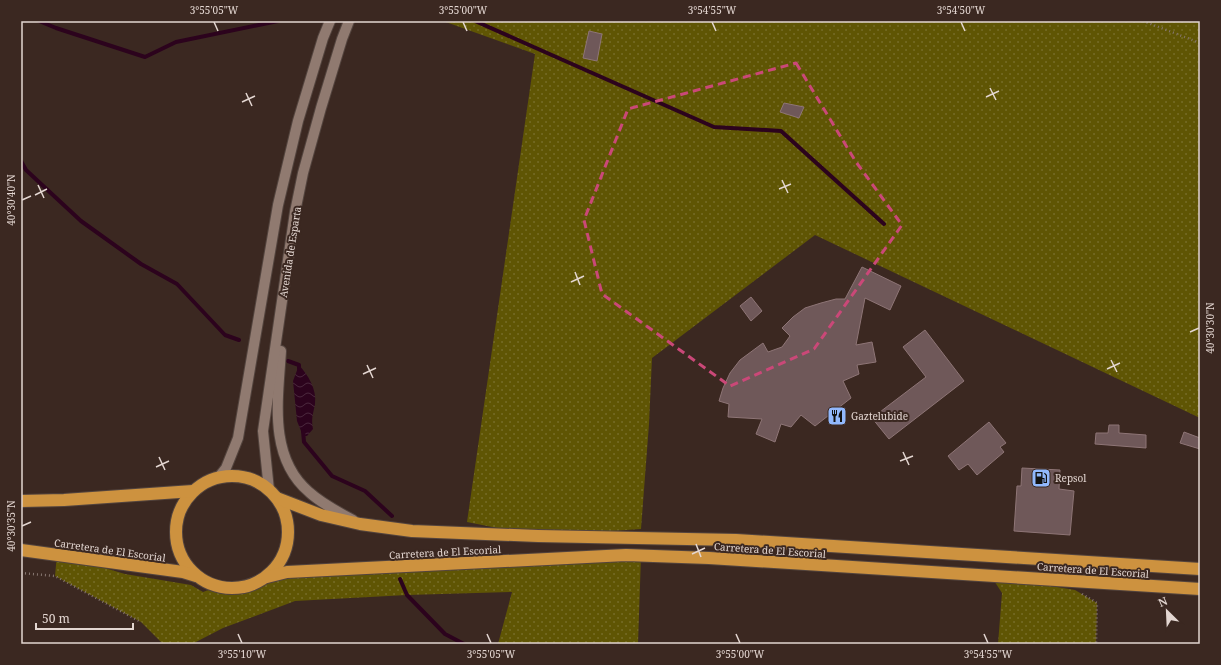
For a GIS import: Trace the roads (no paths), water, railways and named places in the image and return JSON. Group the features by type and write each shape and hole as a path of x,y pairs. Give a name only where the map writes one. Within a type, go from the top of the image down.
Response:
{"highway":[{"path":"236,476 254,480 273,494 285,514 288,525 286,548 279,564 267,577 257,583 234,589 217,587 196,576 182,559 177,546 175,531 178,516 184,503 193,491 205,483 218,478 236,476"},
{"path":"21,501 64,500 193,491"},
{"name":"Carretera de El Escorial","path":"273,494 321,514 360,524 412,531 538,536 752,541 1200,569"},
{"name":"Carretera de El Escorial","path":"21,550 183,572 196,576"},
{"name":"Carretera de El Escorial","path":"267,577 287,572 626,555 709,558 1200,588"}],"main road":[{"name":"Avenida de Esparta","path":"218,478 226,468 238,438 278,205 298,121 323,38 330,21"},
{"name":"Avenida de Esparta","path":"273,494 263,431 296,212 303,174 321,108 349,21"},
{"path":"284,291 278,412 278,429 281,448 295,477 308,492 324,504 360,524"}],"water":[{"path":"299,365 306,373 315,393 315,404 312,419 313,429 307,436 303,436 297,421 293,381"}],"waterway":[{"path":"39,21 145,57 176,42 278,21"},
{"path":"475,21 714,127 781,131 884,224"},
{"path":"21,161 26,170 81,221 141,264 177,284 225,335 239,340"},
{"path":"288,361 299,365 299,369"},
{"path":"303,431 304,442 332,476 365,491 392,516"},
{"path":"400,579 407,595 445,634 464,644"}],"place":[{"name":"Gaztelubide","path":"837,416"},
{"name":"Repsol","path":"1041,478"}]}
